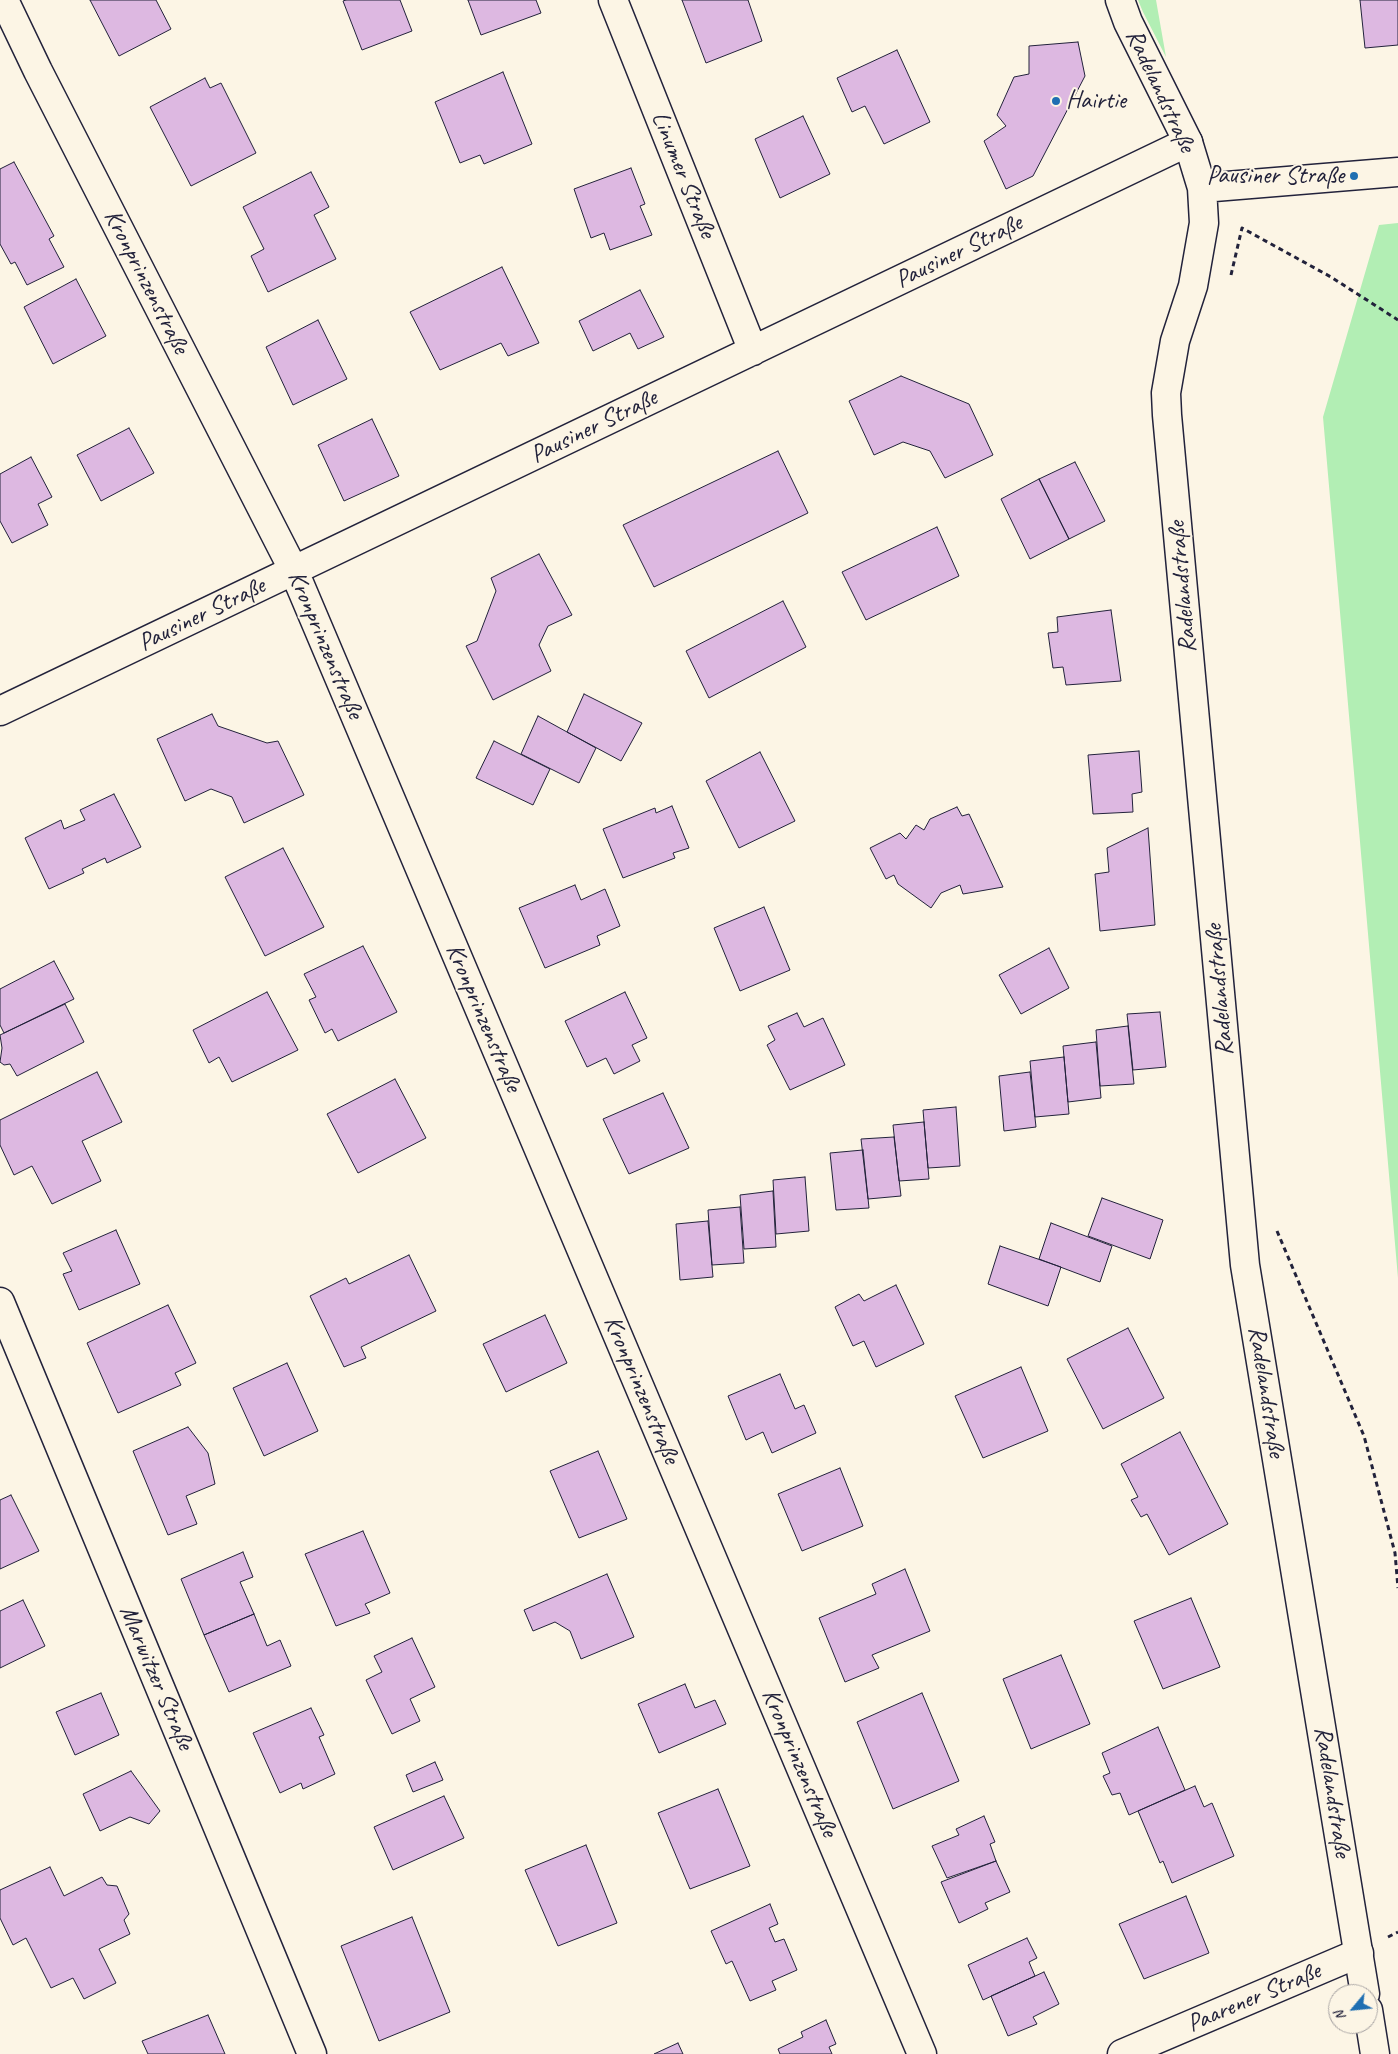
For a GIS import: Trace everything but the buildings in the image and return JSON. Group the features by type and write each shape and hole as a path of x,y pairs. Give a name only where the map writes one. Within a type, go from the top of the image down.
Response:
{"street":[{"name":"Kronprinzenstraße","path":"4,0 38,71 294,571 922,2054"},
{"name":"Linumer Straße","path":"612,0 753,351"},
{"name":"Radelandstraße","path":"1120,0 1132,30 1188,142 1202,188 1204,223 1192,286 1175,341 1166,393 1167,415 1245,1265 1364,1984"},
{"name":"Pausiner Straße","path":"0,711 1188,142"},
{"path":"1202,188 1398,172"},
{"name":"Marwitzer Straße","path":"0,1302 312,2054"},
{"name":"Paarener Straße","path":"1122,2054 1359,1953"},
{"path":"1372,2034 1375,2054"}],"path":[{"path":"1230,281 1242,228 1331,277 1398,320"},
{"path":"1275,1227 1364,1436 1395,1553 1398,1588"}],"green space":[{"path":"1138,0 1156,0 1166,57 1143,12"},
{"path":"1398,223 1398,1278 1323,417 1379,225"}],"place":[{"name":"Hairtie","path":"1056,101"},
{"name":"Pausiner Straße","path":"1354,176"}]}
